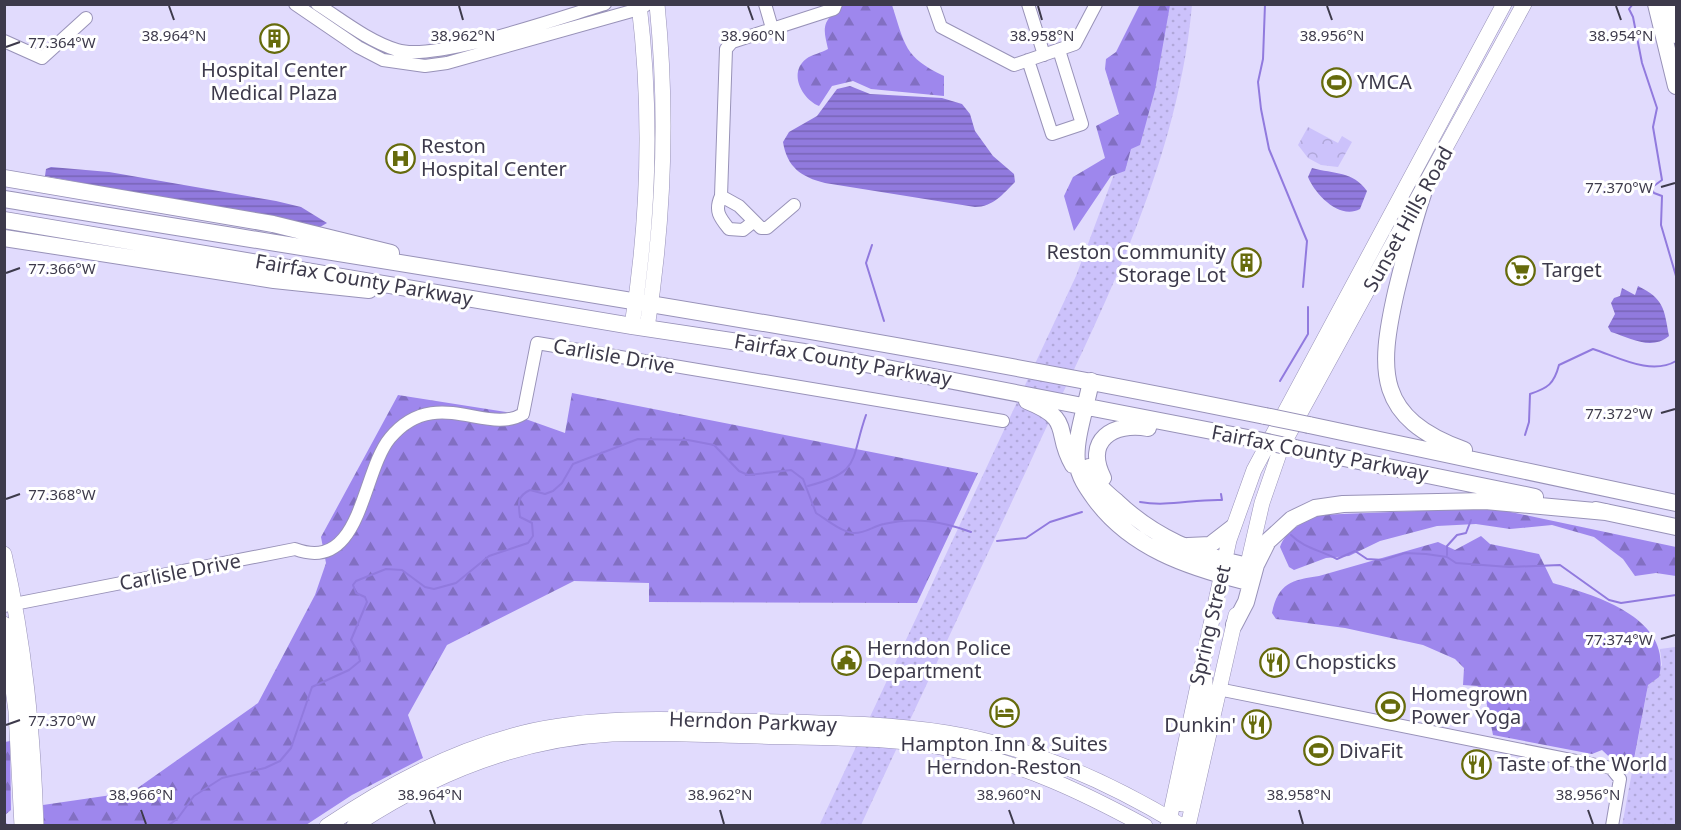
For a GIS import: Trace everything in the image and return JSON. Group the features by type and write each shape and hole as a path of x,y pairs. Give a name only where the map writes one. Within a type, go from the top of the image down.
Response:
{"highway":[{"path":"1656,4 1677,86"},
{"path":"1667,4 1677,34"},
{"path":"4,177 273,224 512,283"},
{"path":"1423,194 1409,234 1385,343 1384,360 1390,387 1402,409 1426,432 1452,445 1519,470"},
{"name":"Fairfax County Parkway","path":"4,199 512,283 804,352 990,386 1209,431 1253,439 1292,441 1677,527"},
{"name":"Fairfax County Parkway","path":"4,220 507,304 640,315 890,344 1096,382 1270,423 1309,425 1677,503"},
{"path":"4,238 274,280 507,304"},
{"path":"430,291 446,285 640,315"},
{"path":"1080,474 1077,457 1096,382"},
{"path":"990,386 1052,412 1063,428 1069,456 1103,509 1138,540 1172,559 1246,573"},
{"path":"1091,407 1088,464 1095,480 1141,523 1174,543 1224,568"},
{"path":"1117,502 1097,460 1100,444 1109,432 1130,426 1164,431 1209,431"},
{"path":"1234,625 1246,602 1256,565 1268,541 1292,519 1315,508 1344,504 1485,501 1606,512"},
{"path":"1174,543 1205,546 1220,540 1232,528"}],"main road":[{"path":"640,315 664,177 663,68 657,4"},
{"name":"Sunset Hills Road","path":"1270,423 1358,279 1504,4"},
{"name":"Sunset Hills Road","path":"1292,441 1524,4"},
{"path":"640,315 648,168 641,6"},
{"name":"Spring Street","path":"1177,824 1206,647 1232,528 1270,423"},
{"name":"Spring Street","path":"1177,824 1218,689 1266,489 1292,441"},
{"path":"4,554 10,605 30,706 36,825"},
{"path":"4,624 18,734 22,825"},
{"name":"Herndon Parkway","path":"327,825 410,775 473,748 547,728 605,720 651,719 855,724 950,734 1010,747 1061,764 1117,789 1177,824"},
{"name":"Herndon Parkway","path":"354,825 416,788 498,755 553,742 598,735 657,734 866,740 959,750 1053,782 1145,825"}],"street":[{"path":"295,4 358,47 383,60 425,66 447,63 641,6"},
{"path":"317,4 376,42 396,50 419,53 445,49 605,4"},
{"path":"765,4 772,28"},
{"path":"753,222 743,230 729,229 719,217 726,50 732,42 834,9 836,4"},
{"path":"933,4 941,27 1014,65 1075,44 1096,4"},
{"path":"1028,4 1044,55"},
{"path":"4,41 42,58 86,18"},
{"path":"1028,60 1052,134 1082,124 1059,50"},
{"path":"721,196 739,206 761,228 768,228 794,205"},
{"name":"Carlisle Drive","path":"10,605 294,549 316,555 330,550 350,530 381,452 398,430 422,415 435,413 449,412 503,420 515,419 523,414 537,343 1003,422"},
{"path":"1218,689 1611,768 1620,779 1612,825"}],"green space":[{"path":"1140,4 1170,5 1155,90 1140,145 1131,149 1125,171 1111,176 1074,231 1064,196 1073,177 1105,158 1096,126 1119,114 1105,69 1106,59 1116,52"},
{"path":"832,5 892,5 904,40 913,56 944,76 944,96 871,89 853,81 832,86 819,106 813,103 799,85 798,71 806,59 828,49 825,26 832,15"},
{"path":"1153,5 1192,5 1184,63 1171,120 1155,175 1135,230 1089,338 861,825 819,826 1076,276 1122,153"},
{"path":"1308,127 1338,143 1342,136 1352,142 1338,167 1321,165 1308,158 1298,145"},
{"path":"572,393 978,473 917,603 649,602 649,583 574,581 447,645 408,715 423,758 352,795 306,825 44,825 43,805 132,792 258,703 315,595 326,563 321,537 398,395 506,412 565,433"},
{"path":"1492,508 1676,547 1676,576 1656,573 1635,576 1623,559 1594,537 1552,525 1510,529 1476,524 1437,526 1380,541 1349,556 1326,558 1294,570 1289,567 1280,547 1290,532 1318,515"},
{"path":"1481,536 1490,544 1539,554 1553,583 1610,603 1643,625 1655,639 1660,657 1659,677 1648,685 1634,759 1623,770 1602,750 1592,754 1493,735 1484,690 1477,686 1463,685 1464,668 1455,659 1423,645 1345,628 1276,619 1272,613 1282,589 1301,579 1438,542 1455,550"},
{"path":"1675,647 1676,825 1622,826 1648,685 1662,665 1660,649"},
{"path":"10,741 11,810 5,815 5,742"}],"shaded area":[{"path":"850,86 870,94 942,98 962,104 970,114 975,131 993,156 1014,174 1015,182 992,202 975,207 825,183 802,174 796,170 788,158 783,142 789,132 817,116 837,89"},
{"path":"51,167 109,172 276,201 301,207 327,223 320,227 45,176 46,169"},
{"path":"1312,168 1342,174 1362,185 1367,191 1360,209 1344,211 1329,204 1311,184 1308,177"},
{"path":"1638,286 1658,300 1666,318 1669,336 1655,343 1641,342 1611,332 1608,327 1615,314 1611,303 1614,298 1620,296 1622,288 1635,295"}],"waterway":[{"path":"1265,4 1263,59 1258,82 1261,109 1269,149 1307,241 1303,287"},
{"path":"1633,4 1629,9 1633,17 1642,63 1657,108 1653,127 1662,180 1651,188 1654,193 1662,196 1661,225 1676,276"},
{"path":"872,245 866,263 884,321"},
{"path":"1280,381 1308,334 1308,307"},
{"path":"1525,435 1529,422 1530,394 1549,384 1555,377 1559,365 1593,349 1645,366 1656,367 1676,361"},
{"path":"808,486 825,481 846,469 855,454 866,415"},
{"path":"168,826 178,818 194,796 222,778 265,768 280,761 291,748 312,687 349,670 360,661 351,640 367,602 365,597 356,593 353,585 356,581 386,569 402,570 425,587 434,589 456,583 489,556 528,543 533,536 532,523 520,517 519,508 519,500 526,492 530,490 545,494 553,491 562,483 573,464 638,439 688,440 714,445 739,471 748,475 791,470 803,479 816,513 848,532 857,533 884,524 907,521 939,523 971,532"},
{"path":"1140,502 1161,504 1222,500 1221,494"},
{"path":"997,541 1026,538 1050,522 1082,512"},
{"path":"1447,555 1447,546 1457,535 1466,533 1471,520"},
{"path":"1291,535 1307,546 1337,559 1355,551 1367,559 1383,560 1405,553 1447,557 1456,563 1509,567 1560,565 1609,600 1621,603 1676,595"},
{"path":"4,823 9,826"}],"place":[{"name":"Hospital Center Medical Plaza","path":"274,39"},
{"name":"YMCA","path":"1336,82"},
{"name":"Reston Hospital Center","path":"400,158"},
{"name":"Reston Community Storage Lot","path":"1247,263"},
{"name":"Target","path":"1521,270"},
{"name":"Herndon Police Department","path":"846,660"},
{"name":"Chopsticks","path":"1274,662"},
{"name":"Homegrown Power Yoga","path":"1390,706"},
{"name":"Hampton Inn & Suites Herndon-Reston","path":"1004,713"},
{"name":"Dunkin'","path":"1257,725"},
{"name":"DivaFit","path":"1318,751"},
{"name":"Taste of the World","path":"1476,764"}]}
